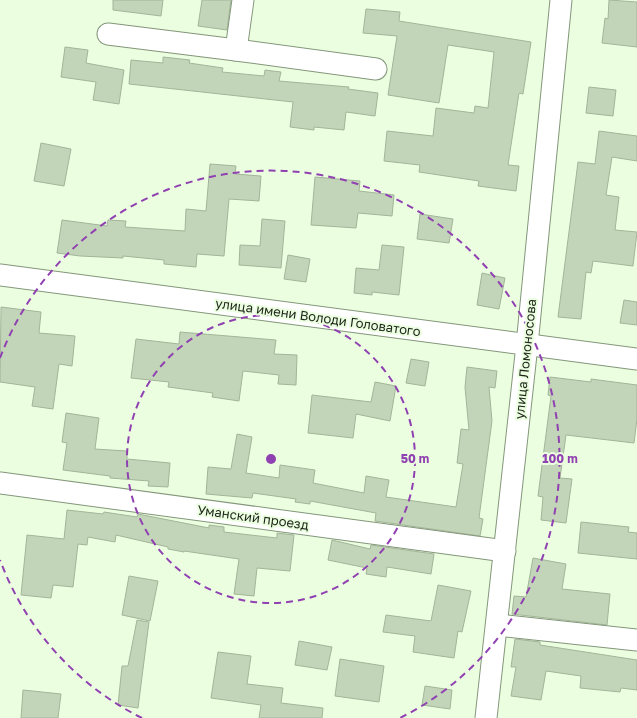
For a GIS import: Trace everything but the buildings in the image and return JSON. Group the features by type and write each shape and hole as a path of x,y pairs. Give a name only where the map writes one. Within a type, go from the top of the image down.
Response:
{"street":[{"path":"236,50 243,0"},
{"name":"улица Ломоносова","path":"486,718 527,345 561,0"},
{"path":"108,34 376,68"},
{"name":"улица имени Володи Головатого","path":"0,275 637,359"},
{"name":"Уманский проезд","path":"0,483 505,551"},
{"path":"497,625 637,640"}]}
